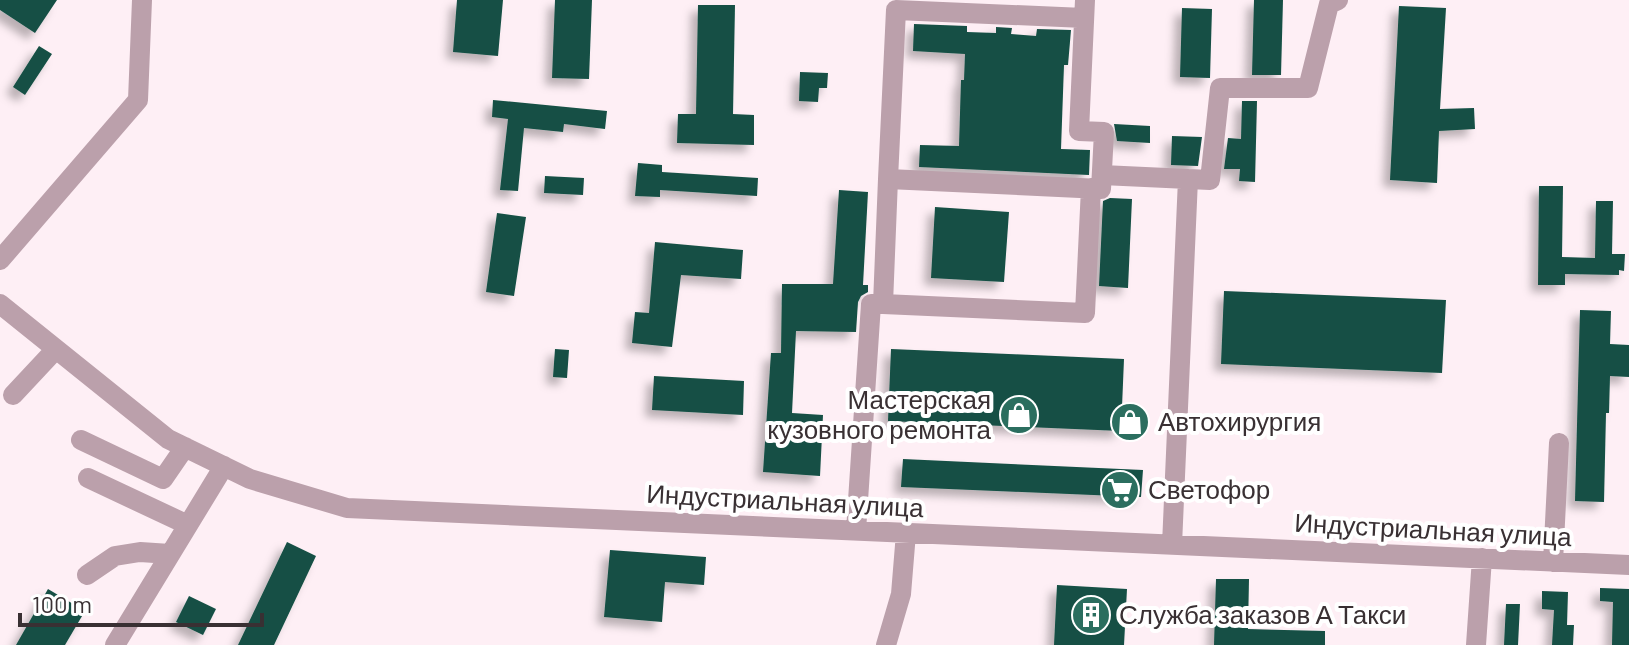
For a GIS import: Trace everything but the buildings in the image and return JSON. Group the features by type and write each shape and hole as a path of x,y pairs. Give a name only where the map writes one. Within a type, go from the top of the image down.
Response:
{"street":[{"path":"0,260 138,100 142,0"},
{"path":"888,179 1210,180 1220,88 1308,88 1329,4 1338,0"},
{"path":"856,531 871,304 1085,313 1096,181 1104,132 1079,131 1084,9 896,10 883,304"},
{"path":"1172,545 1188,179"},
{"name":"Индустриальная улица","path":"0,304 168,439 250,479 347,508 1629,565"},
{"path":"13,395 56,349"},
{"path":"81,440 163,479 185,447"},
{"path":"1553,562 1559,443"},
{"path":"115,645 224,466"},
{"path":"88,478 188,525"},
{"path":"886,645 901,594 906,533"},
{"path":"87,575 115,556 140,552 170,554"},
{"path":"1476,645 1482,558"}],"place":[{"name":"Мастерская кузовного ремонта","path":"1019,415"},
{"name":"Автохирургия","path":"1130,422"},
{"name":"Светофор","path":"1120,490"},
{"name":"Служба заказов А Такси","path":"1091,615"}]}
